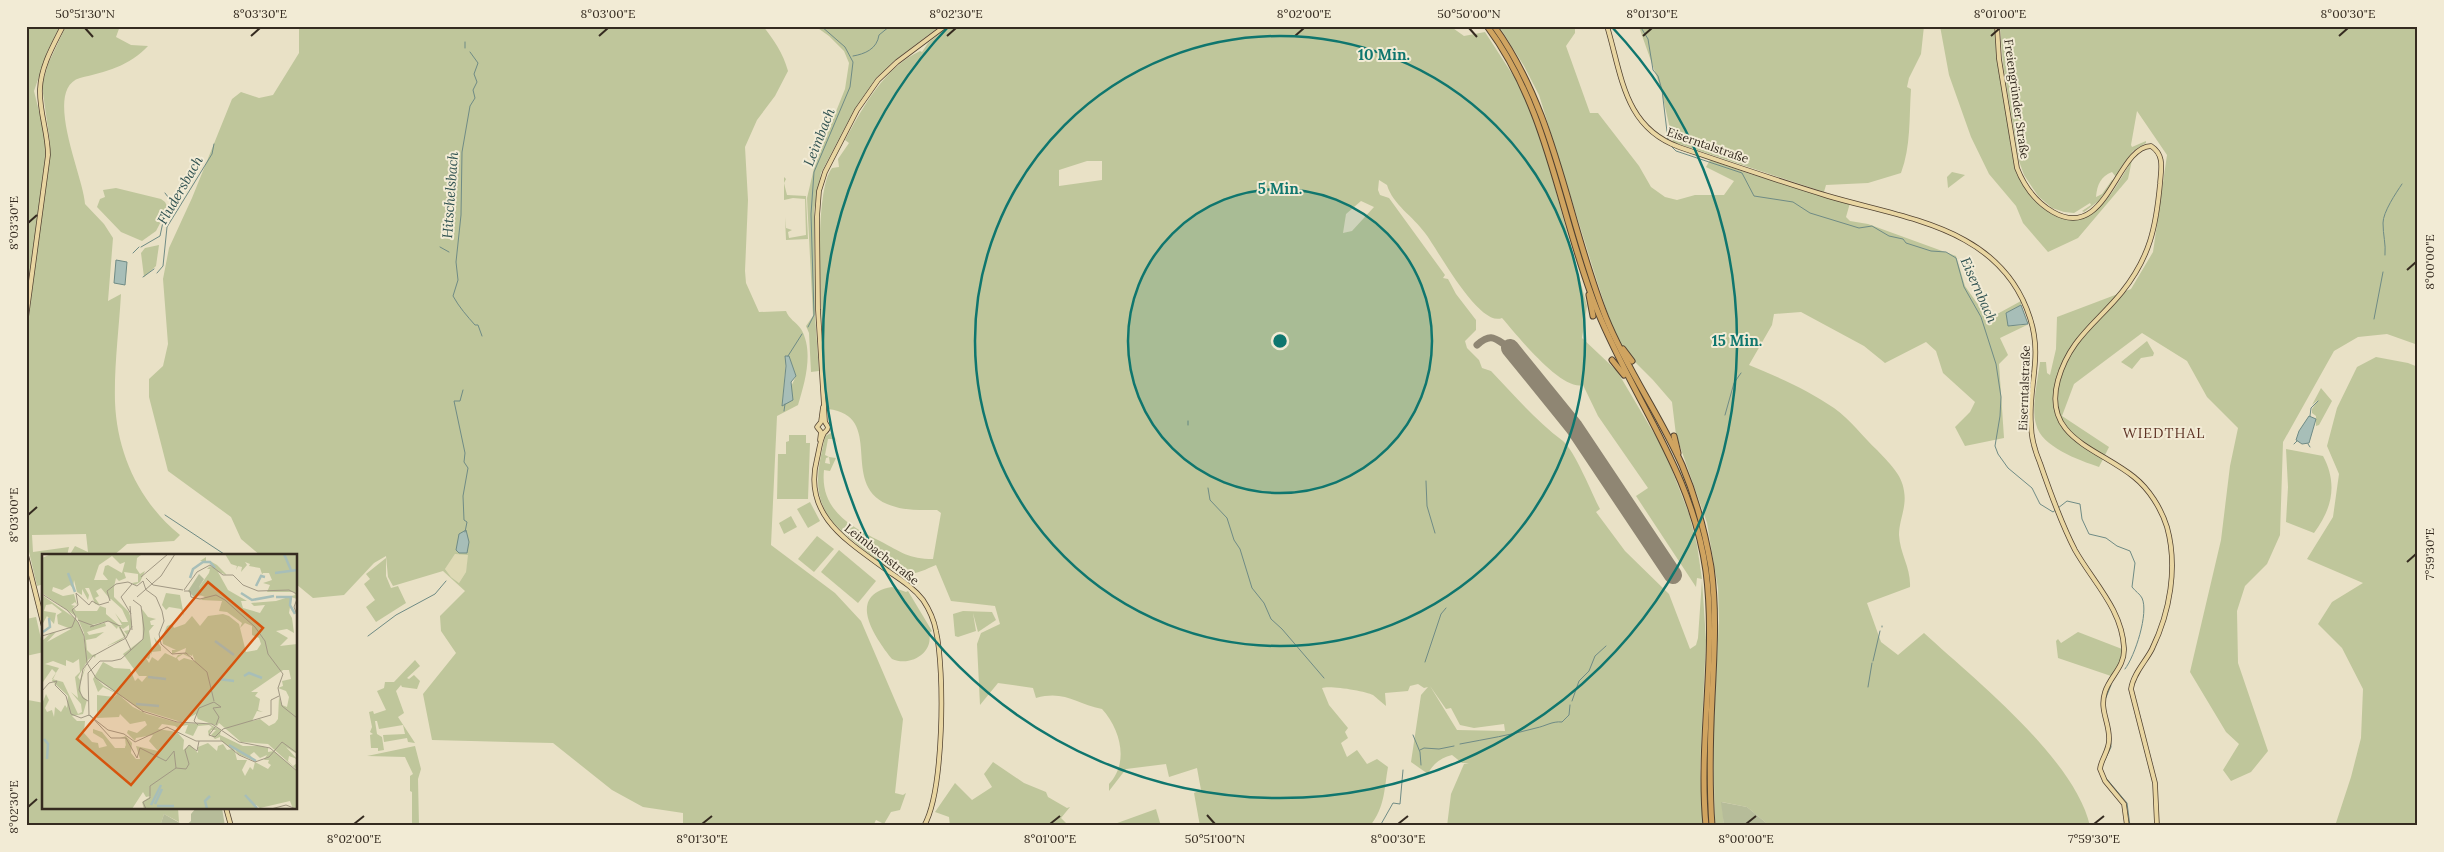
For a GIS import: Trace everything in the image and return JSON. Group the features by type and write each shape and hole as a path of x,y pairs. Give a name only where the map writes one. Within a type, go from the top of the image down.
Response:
{"highway":[{"path":"1487,26 1516,72 1542,124"},
{"path":"1494,26 1521,69 1542,124 1599,299 1617,342 1682,465"},
{"path":"1568,206 1593,316"},
{"path":"1584,273 1611,344 1667,447 1686,490 1696,523 1706,569 1710,631 1704,798 1712,826"},
{"path":"1617,342 1632,361"},
{"path":"1612,360 1635,390"},
{"path":"1674,436 1702,521 1714,590 1715,650 1710,797 1707,805 1706,826"}],"main road":[{"path":"26,318 48,156 48,140 41,104 41,78 44,64 63,26"},
{"name":"Leimbachstraße","path":"924,826 934,802 941,736 939,652 936,630 929,611 918,594 843,537 826,519 818,500 814,482 815,466 822,432 828,427 823,422 818,310 817,217 819,190 825,172 857,110 878,80 897,62 945,26"},
{"name":"Eiserntalstraße","path":"1606,26 1634,112 1651,132 1669,144 1823,194 1936,226 1963,238 1996,262 2017,289 2031,321 2037,360 2031,413 2032,434 2039,462 2075,550 2109,600 2123,640 2123,662 2109,682 2103,699 2103,715 2109,737 2108,749 2100,769 2105,781 2124,804 2127,826"},
{"name":"Freiengründer Straße","path":"1997,26 1999,59 2017,168 2023,182 2040,202 2061,216 2086,214 2103,200 2136,150 2151,146 2156,149 2161,160 2157,213 2151,245 2140,267 2121,293 2088,326 2073,346 2061,372 2055,402 2058,418 2067,432 2136,478 2155,502 2166,527 2172,561 2169,597 2156,639 2133,680 2131,689 2155,784 2157,826"},
{"name":"Leimbachstraße","path":"822,432 817,427 823,422"},
{"path":"26,555 42,620"},
{"path":"227,810 231,826"}],"shaded area":[{"path":"455,554 469,554 466,572 459,583 445,569"}],"green space":[{"path":"26,26 60,26 48,50 34,91 45,136 46,153 26,304"},
{"path":"66,26 120,26 116,37 131,45 148,46 133,59 108,71 80,78 69,86 65,99 65,116 85,204 104,224 113,238 108,301 121,294 115,388 120,440 133,476 142,493 153,508 180,535 174,541 127,544 115,554 70,554 75,546 88,552 86,534 32,535 33,552 69,547 67,554 42,554 42,585 37,586 26,539 26,340 50,143 42,86 48,64"},
{"path":"299,26 763,26 781,53 788,71 775,96 757,120 745,147 748,200 746,283 759,312 786,311 801,329 805,338 808,357 798,405 777,416 771,545 835,593 861,621 903,719 895,793 903,795 906,793 900,810 891,812 884,824 876,820 873,826 683,826 683,813 643,807 612,790 553,743 432,740 423,694 456,653 441,631 440,616 465,591 443,571 393,586 388,577 386,556 374,563 344,595 313,598 298,586 298,554 259,554 241,539 231,517 168,471 149,397 149,379 163,366 168,344 163,279 169,248 192,198 232,99 241,92 259,98 273,95 299,53","holes":["789,356 796,376 782,406 786,362","455,554 468,555 466,572 459,583 445,569"]},
{"path":"815,26 940,26 894,61 876,78 854,110 821,173 814,211 815,316 819,371 811,372 809,333 806,326 813,316 807,198 815,164 845,89 849,63 844,51 829,36"},
{"path":"949,26 1450,26 1464,36 1485,32 1518,83 1531,111 1548,162 1587,306 1582,338 1617,371 1665,452 1689,514 1697,545 1702,579 1697,578 1696,587 1636,496 1648,488 1598,416 1583,385 1574,384 1551,371 1502,318 1493,318 1482,311 1459,285 1425,233 1394,199 1387,185 1379,180 1378,190 1380,195 1389,198 1445,275 1443,278 1448,279 1456,294 1476,320 1476,330 1465,341 1467,348 1479,360 1482,368 1491,371 1534,416 1568,446 1600,509 1596,512 1625,551 1669,594 1690,649 1696,645 1698,638 1702,580 1706,640 1700,768 1703,826 1447,826 1451,794 1464,764 1469,763 1462,763 1452,755 1438,761 1428,774 1411,762 1421,695 1428,687 1424,688 1418,684 1410,686 1408,691 1385,693 1386,706 1369,693 1339,688 1322,688 1329,705 1348,728 1345,732 1348,738 1341,743 1347,757 1357,750 1367,764 1377,759 1388,767 1385,791 1379,812 1370,826 1200,826 1194,793 1201,790 1197,768 1169,777 1166,764 1126,769 1109,791 1109,784 1115,776 1121,757 1118,736 1109,717 1102,709 1070,699 1055,696 1036,698 1033,688 998,683 980,705 977,644 981,633 1000,624 995,606 951,601 936,565 913,574 899,573 874,557 841,531 827,514 821,501 818,484 825,436 831,433 838,442 835,439 828,439 825,455 836,458 830,471 824,470 824,483 826,495 838,514 847,522 900,552 918,558 933,559 941,513 937,510 899,508 887,504 873,494 866,481 860,437 855,424 845,414 828,409 820,283 821,212 825,185 832,168 839,167 838,159 849,143 845,140 867,102 896,67 907,58 920,51 922,52 928,43","holes":["1087,161 1102,161 1102,180 1059,186 1059,170","1361,201 1374,207 1352,231 1343,233 1346,214","829,457 830,464 825,463 826,458","1430,686 1446,709 1451,708 1460,725 1474,728 1504,724 1505,731 1457,730"]},
{"path":"1499,26 1575,26 1575,33 1566,46 1590,113 1598,113 1639,166 1651,187 1665,197 1677,200 1695,195 1724,195 1734,181 1706,167 1710,160 1750,174 1850,203 1846,217 1850,221 1868,224 1956,256 1965,286 1988,319 2021,301 2021,305 2006,313 2010,326 2027,325 2000,338 2008,355 1999,364 2004,438 1965,446 1955,427 1970,412 1975,402 1943,373 1936,351 1926,342 1885,363 1864,346 1801,312 1774,314 1772,325 1749,365 1782,379 1824,401 1840,412 1886,459 1903,485 1905,497 1899,535 1909,574 1910,587 1867,603 1881,642 1898,655 1924,633 1995,697 2044,748 2065,774 2081,800 2090,826 1770,826 1747,807 1722,802 1724,826 1715,826 1713,740 1719,620 1718,588 1707,523 1676,435 1672,402 1623,350 1610,321 1539,95 1524,66"},
{"path":"1634,26 1924,26 1921,54 1909,78 1907,87 1911,89 1909,132 1901,173 1868,183 1826,185 1824,192 1673,142 1661,89 1639,27"},
{"path":"1940,26 1995,26 2000,76 2014,161 2024,185 2031,195 2050,212 2061,217 2073,219 2085,216 2097,209 2112,192 2132,160 2128,179 2078,238 2048,252 2023,223 2016,206 1989,174 1971,137 1949,75"},
{"path":"2000,26 2418,26 2418,345 2387,334 2358,337 2334,351 2283,442 2280,535 2267,564 2245,586 2237,611 2238,663 2268,751 2251,772 2231,781 2223,770 2239,744 2226,732 2190,672 2221,540 2230,466 2238,428 2207,397 2187,361 2142,333 2074,384 2062,416 2109,447 2099,467 2062,452 2053,446 2039,432 2035,417 2040,362 2046,362 2047,373 2050,375 2056,349 2057,317 2131,289 2153,252 2167,155 2137,111 2131,145 2132,147 2146,141 2146,143 2133,151 2116,177 2112,172 2102,179 2097,189 2096,197 2102,194 2112,180 2114,181 2100,200 2084,212 2082,211 2091,205 2090,203 2074,213 2052,208 2038,196 2024,175 2019,161 2003,65"},
{"path":"1952,172 1965,175 1948,188 1947,177"},
{"path":"784,183 787,195 806,196 808,239 786,240 785,217 786,228 792,230 788,232 789,238 806,235 805,199 793,198 784,200"},
{"path":"116,188 161,199 168,208 156,231 142,241 121,232 97,207 100,199 105,197 103,190"},
{"path":"159,245 156,266 144,277 141,253 145,248"},
{"path":"2147,341 2154,353 2153,356 2141,358 2132,369 2121,362"},
{"path":"2376,357 2408,363 2418,367 2418,826 2335,826 2361,738 2363,689 2342,648 2318,624 2332,602 2363,583 2307,559 2333,517 2339,474 2327,446 2337,408 2357,367"},
{"path":"2321,388 2332,401 2319,425 2316,426 2316,416 2312,413 2312,409 2318,400 2312,405"},
{"path":"789,435 806,435 806,443 810,443 808,499 777,499 778,454 786,454 786,442 789,441"},
{"path":"2286,449 2323,456 2328,466 2331,496 2325,515 2314,533 2286,522 2288,487"},
{"path":"810,502 820,521 808,528 797,509"},
{"path":"791,516 797,527 784,534 779,523"},
{"path":"817,536 834,549 814,572 798,559"},
{"path":"839,550 876,581 858,603 821,572"},
{"path":"386,558 386,576 391,588 398,586 406,603 376,622 366,607 375,600 364,584 370,579 366,574"},
{"path":"892,587 908,591 932,631 929,633 928,647 913,660 899,661 892,659 878,639 868,617 867,607 870,598 878,591"},
{"path":"963,611 992,612 996,620 978,632 973,613 976,631 958,637 955,636 953,614"},
{"path":"36,617 42,643 42,652 26,656 26,619"},
{"path":"2078,632 2122,649 2121,660 2111,676 2058,658 2056,641 2058,639 2061,643"},
{"path":"415,660 420,666 407,678 409,679 414,675 420,681 417,689 402,687 401,685 396,691 404,713 398,717 415,743 408,742 407,738 384,742 383,735 405,734 403,725 379,729 377,721 375,721 377,734 382,737 384,750 378,751 378,748 371,748 370,735 373,734 370,732 372,727 369,712 373,711 374,714 386,710 377,691 384,688 385,682 394,682"},
{"path":"26,692 28,700 42,703 42,810 178,810 179,822 164,814 160,826 26,826"},
{"path":"415,746 421,769 418,779 419,826 412,826 410,776 413,774 405,757 367,756"},
{"path":"993,762 1024,783 1046,792 1048,797 1067,808 1070,807 1061,818 1069,826 950,826 949,817 935,812 955,783 972,800 992,787 984,774"},
{"path":"1721,802 1747,807 1770,826 1724,826"},
{"path":"1156,809 1161,826 1109,826"},
{"path":"194,810 222,810 225,826 185,826 191,821 191,814"},
{"path":"164,814 185,826 160,826"}],"water":[{"path":"116,260 127,262 125,285 114,283"},
{"path":"2021,305 2028,324 2008,326 2006,313"},
{"path":"785,356 789,356 796,376 791,382 793,400 782,406 786,366"},
{"path":"2309,416 2316,419 2309,443 2302,444 2296,440 2299,431"},
{"path":"466,530 469,542 467,553 459,553 456,550 459,534"}],"waterway":[{"name":"Leimbach","path":"808,327 814,315 811,214 814,172 850,87 853,62 845,47 821,26"},
{"path":"853,56 870,50 876,44 879,35 890,26"},
{"name":"Eisernbach","path":"1640,26 1648,39 1653,70 1658,76 1662,90 1668,140"},
{"path":"465,42 465,48"},
{"name":"Hitschelsbach","path":"470,52 478,63 474,74 477,82 473,90 475,98 470,106 462,152 461,215 456,262 458,280 453,296 460,308 475,325 478,325 482,336"},
{"name":"Fludersbach","path":"157,273 163,266 167,227 212,154 214,144"},
{"name":"Eisernbach","path":"1669,144 1676,151 1742,173 1754,196 1793,202 1810,213 1859,228 1872,226 1889,236 1903,239 1906,243 1931,251 1946,252 1956,258 1964,287 1981,317 1996,364 2001,397 1995,446 1998,454 2008,468 2032,488 2040,504 2053,512 2067,501 2080,504 2082,519 2089,534 2106,538 2117,546 2130,551 2135,563 2132,587 2142,598 2144,614 2137,645 2125,669"},
{"path":"2385,255 2383,227 2385,214 2402,184"},
{"path":"165,193 168,197"},
{"path":"141,247 160,236 163,222 172,205 170,200"},
{"path":"133,253 139,247"},
{"path":"440,247 449,252"},
{"name":"Fludersbach","path":"143,277 154,269"},
{"path":"2374,319 2383,272"},
{"name":"Leimbach","path":"788,356 802,334"},
{"path":"1725,415 1734,383 1741,373"},
{"name":"Hitschelsbach","path":"463,390 460,401 454,401 465,453 464,462 468,468 463,496 464,520 467,522 465,532"},
{"path":"2310,416 2311,408 2318,401"},
{"name":"Leimbach","path":"784,411 785,404"},
{"path":"2294,444 2297,441"},
{"path":"1426,481 1427,506 1435,533"},
{"path":"1208,488 1210,500 1227,518 1234,540 1240,549 1252,588 1264,603 1271,619 1282,629 1324,678"},
{"name":"Fludersbach","path":"165,515 224,554"},
{"name":"Hitschelsbach","path":"368,636 396,615 435,594 446,581"},
{"path":"1425,662 1441,614 1446,608"},
{"path":"1873,661 1880,631"},
{"path":"1572,701 1579,681 1589,671 1595,656 1606,646"},
{"path":"1868,687 1872,663"},
{"name":"Eisernbach","path":"2105,700 2111,685"},
{"path":"1460,744 1562,722 1569,715 1570,705"},
{"name":"Eisernbach","path":"2103,764 2111,747 2110,729"},
{"path":"1413,735 1420,752 1421,765"},
{"path":"1420,750 1424,748 1439,749 1454,746"},
{"path":"1380,826 1393,803 1400,804 1403,770"},
{"name":"Eisernbach","path":"2106,778 2127,803 2130,826"}],"taxiway":[{"path":"1477,345 1486,339 1494,338 1510,348"}],"runway":[{"path":"1510,348 1574,427 1673,575"}],"district":[{"name":"WIEDTHAL","path":"2164,433"}]}
